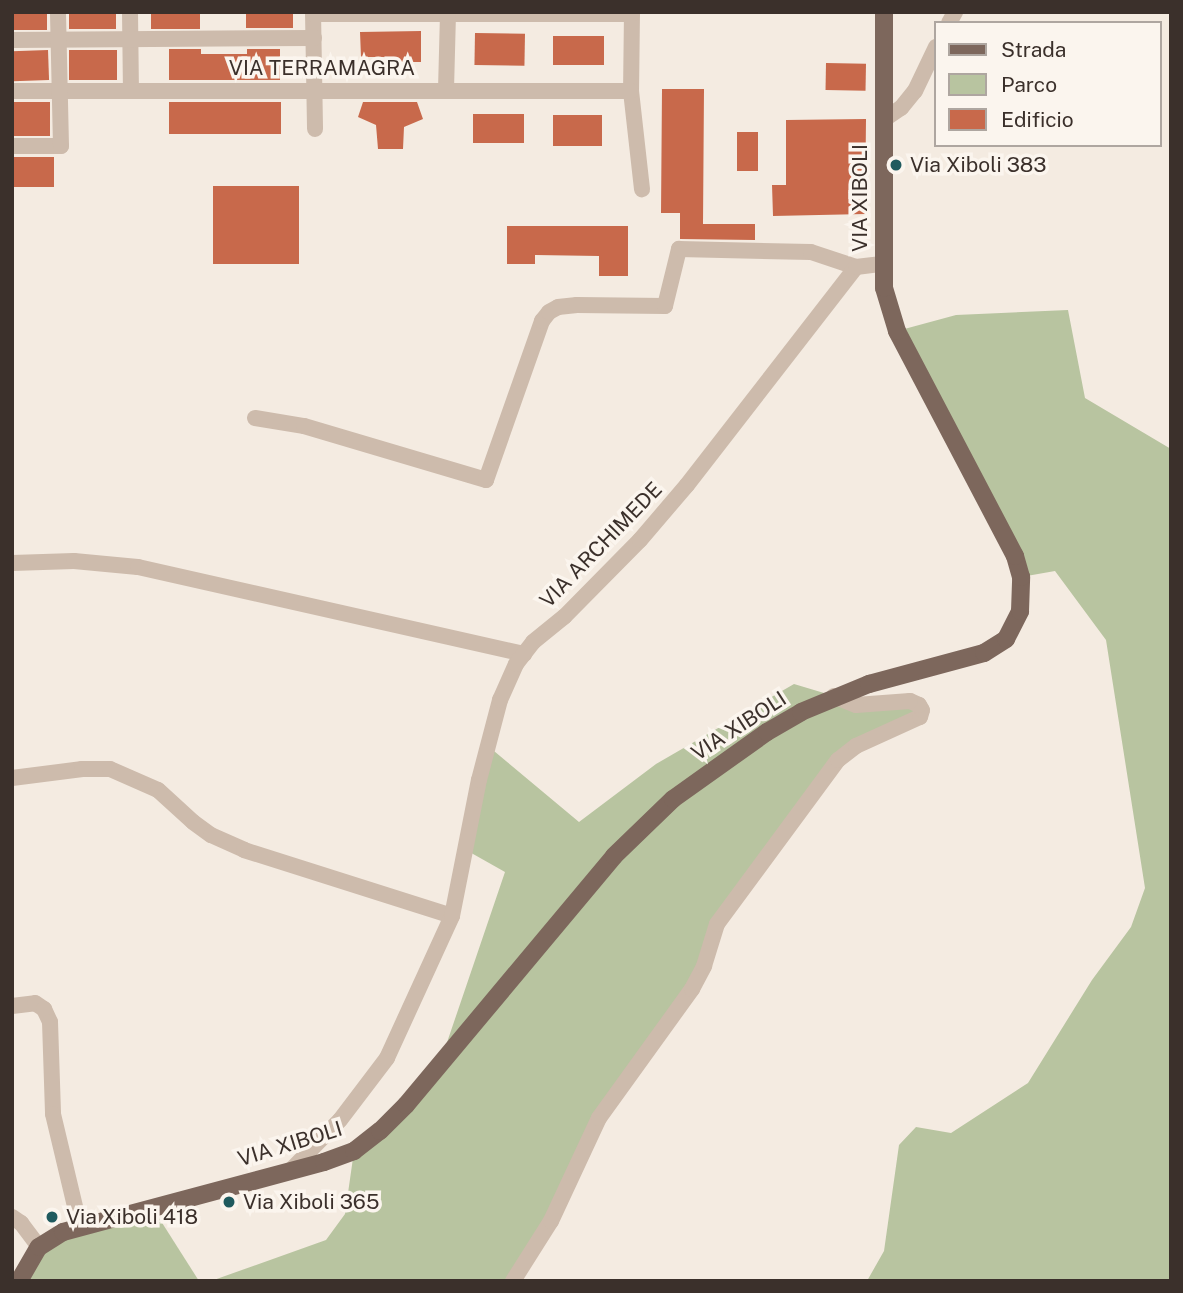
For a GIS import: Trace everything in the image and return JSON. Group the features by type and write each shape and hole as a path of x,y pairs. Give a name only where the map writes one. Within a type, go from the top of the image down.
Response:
{"main road":[{"name":"VIA XIBOLI","path":"39,1247 63,1232 290,1171 354,1151 380,1131 406,1105 637,831 673,799 767,732 834,696 984,653 1006,639 1020,611 1021,577 1014,556 889,311 882,264 884,12"},
{"path":"19,1281 39,1247"}],"street":[{"path":"12,146 61,146 58,12"},
{"path":"130,12 131,90"},
{"path":"315,128 313,13 632,13 631,91 642,189"},
{"path":"446,90 448,14"},
{"path":"12,40 314,37"},
{"path":"883,120 901,108 915,91 934,51"},
{"name":"VIA TERRAMAGRA","path":"12,90 315,88 631,91"},
{"path":"255,418 303,426 486,480 542,321 549,312 558,307 665,306 679,249 811,252 839,259 856,267 882,264"},
{"name":"VIA ARCHIMEDE","path":"290,1171 340,1120 387,1058 452,916 479,780 500,700 524,654 648,531 856,267"},
{"path":"12,564 74,561 138,568 524,654"},
{"path":"513,1281 551,1221 600,1118 692,989 704,966 717,924 838,760 856,746 920,717 922,710 919,705 910,701 856,705 843,702 834,696"},
{"path":"12,778 82,769 110,769 158,790 192,822 211,835 244,850 452,916"},
{"path":"12,1006 35,1003 44,1009 50,1021 52,1114 80,1227"},
{"path":"12,1217 21,1223 39,1247"}],"green space":[{"path":"1068,310 1085,398 1171,449 1171,1281 867,1281 884,1251 899,1145 916,1127 951,1133 1028,1083 1092,980 1131,927 1145,888 1106,640 1055,571 1021,577 897,331 956,315"},
{"path":"794,684 834,696 910,701 922,710 856,746 717,924 704,966 599,1118 513,1281 211,1281 326,1240 345,1214 354,1151 440,1063 505,872 466,850 488,746 579,822 656,764"},
{"path":"152,1207 199,1281 19,1281 39,1247"}],"building":[{"path":"12,12 47,12 47,30 12,30"},
{"path":"69,12 116,12 116,29 69,29"},
{"path":"151,12 200,12 200,29 151,29"},
{"path":"246,12 293,12 293,28 246,28"},
{"path":"421,31 421,62 386,62 386,57 361,57 360,32"},
{"path":"475,33 525,34 524,66 474,65"},
{"path":"553,36 604,36 604,65 553,65"},
{"path":"169,49 201,49 201,54 247,54 247,49 280,49 280,80 169,80"},
{"path":"48,50 49,80 13,81 12,51"},
{"path":"69,50 117,50 117,80 69,80"},
{"path":"826,63 866,64 866,91 826,90"},
{"path":"662,89 704,89 703,224 755,224 755,240 680,239 680,213 661,213"},
{"path":"12,102 50,102 50,136 12,136"},
{"path":"169,102 281,102 281,134 169,134"},
{"path":"363,102 417,102 423,119 404,127 403,149 378,149 376,125 358,117"},
{"path":"473,114 524,114 524,143 473,143"},
{"path":"553,115 602,115 602,146 553,146"},
{"path":"866,119 865,214 773,216 772,185 786,185 786,120"},
{"path":"737,132 758,132 758,171 737,171"},
{"path":"12,157 54,157 54,187 12,187"},
{"path":"213,186 299,186 299,264 213,264"},
{"path":"507,226 628,226 628,276 599,276 599,256 535,255 535,264 507,264"}],"place":[{"name":"Via Xiboli 383","path":"896,165"},
{"name":"Via Xiboli 365","path":"229,1202"},
{"name":"Via Xiboli 418","path":"52,1217"}]}
